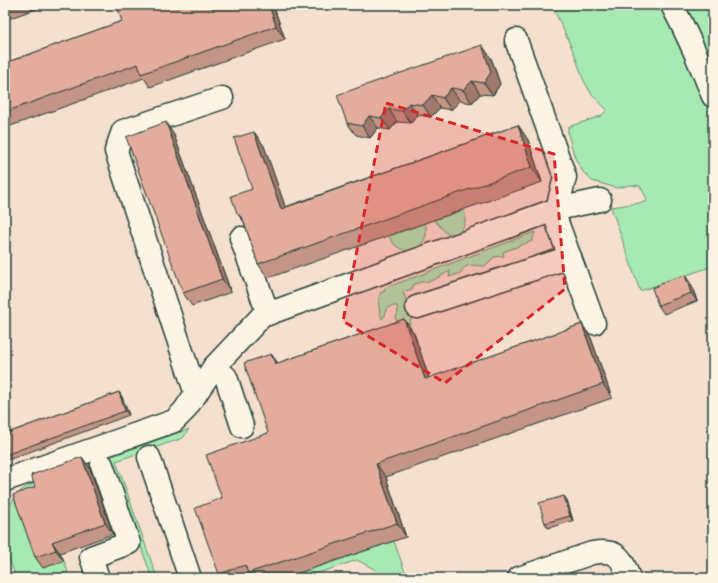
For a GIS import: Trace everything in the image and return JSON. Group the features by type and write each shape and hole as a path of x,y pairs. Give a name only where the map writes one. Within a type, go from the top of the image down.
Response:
{"street":[{"path":"672,5 704,72 713,96"},
{"path":"516,40 566,177 555,210 594,323"},
{"path":"196,394 116,151 122,132 222,98"},
{"path":"5,480 174,421 184,411 214,367 262,316 555,210 600,200"},
{"path":"241,238 268,314"},
{"path":"417,307 570,257"},
{"path":"214,367 226,378 242,426"},
{"path":"149,457 190,578"},
{"path":"98,578 91,557 130,543 102,465"},
{"path":"519,578 592,553 604,551 613,552 619,557 624,564 629,578"}],"highlighted area":[{"path":"386,103 554,154 565,289 445,383 343,321"}],"green space":[{"path":"552,5 666,5 701,74 713,122 713,266 640,291 611,207 646,202 647,199 640,186 630,185 617,188 592,181 583,172 575,158 568,134 568,127 601,116 607,110 591,93 584,81 574,53"},
{"path":"680,5 713,5 713,70"},
{"path":"464,210 465,217 463,227 456,234 447,234 434,220"},
{"path":"425,223 425,237 422,243 413,250 400,249 394,244 389,236"},
{"path":"535,232 532,241 503,252 504,256 494,257 485,266 468,266 465,267 461,273 449,277 450,271 433,280 414,284 412,289 403,292 412,314 410,324 403,325 395,319 398,313 397,306 391,306 386,309 385,316 382,319 379,309 379,299 381,292 384,292 385,288"},
{"path":"189,429 183,438 116,461 157,578 152,578 109,457"},
{"path":"92,464 93,467 39,486 21,506 64,561 68,572 51,578 16,578 6,550 4,537 5,520 15,497 28,486"},
{"path":"394,541 407,578 379,578 376,570 357,560 304,578 288,578 288,577"}],"building":[{"path":"117,5 269,5 276,26 141,74 138,64 5,112 5,63 122,21"},
{"path":"482,45 491,72 484,83 472,81 463,90 451,88 443,98 432,95 423,105 409,103 402,111 389,109 381,118 369,116 362,126 347,123 337,95"},
{"path":"166,122 222,279 183,293 126,137"},
{"path":"518,125 532,167 258,264 243,219 237,213 231,196 252,189 234,138 254,132 281,209"},
{"path":"685,275 691,293 658,305 652,288 663,282"},
{"path":"404,319 425,379 582,324 603,384 376,464 397,523 248,573 245,565 219,574 195,508 222,498 206,455 268,433 244,363 271,354 275,364"},
{"path":"119,392 125,411 5,455 5,434"},
{"path":"82,457 105,523 52,542 56,550 35,557 13,495 35,487 31,475"},
{"path":"564,496 570,516 545,523 539,503"}]}
